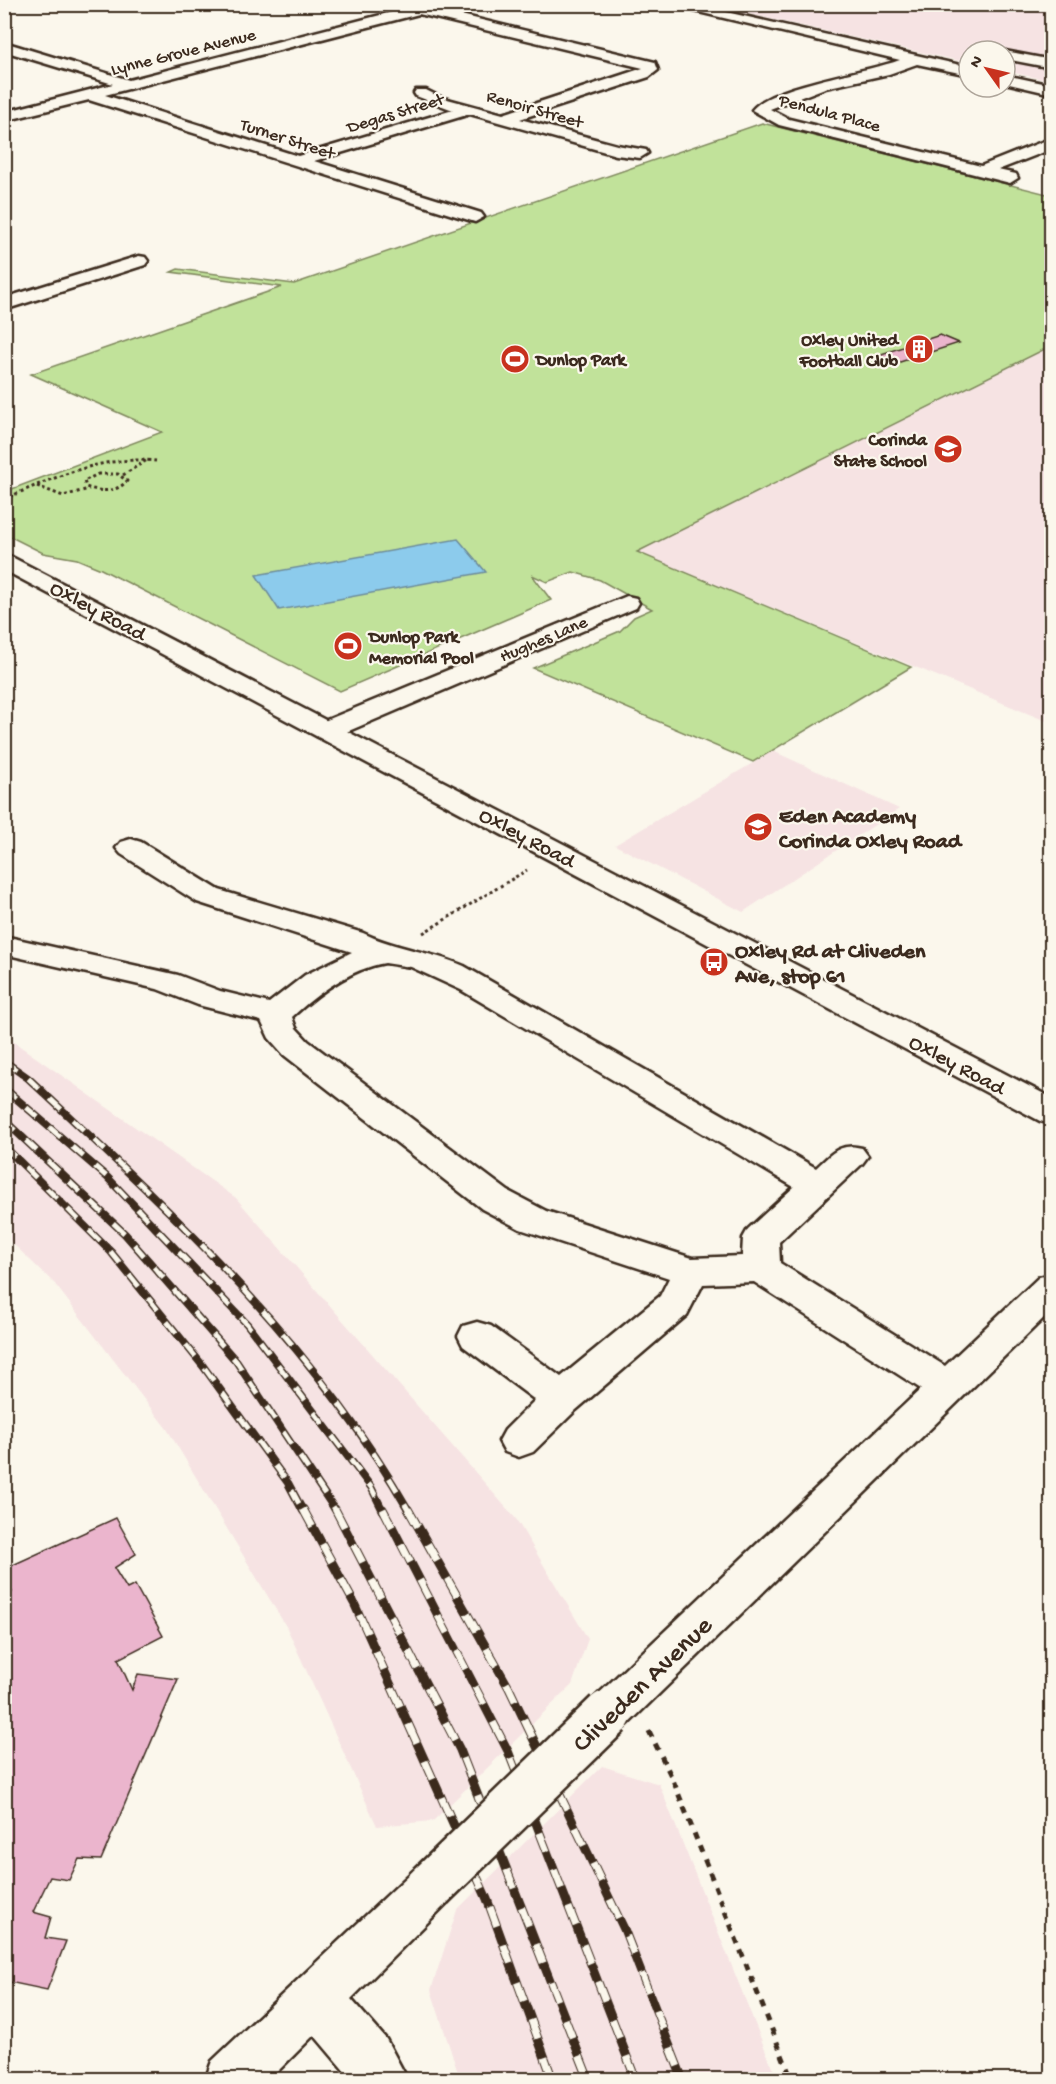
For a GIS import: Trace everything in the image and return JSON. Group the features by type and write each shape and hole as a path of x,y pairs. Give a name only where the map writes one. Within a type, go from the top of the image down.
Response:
{"street":[{"name":"Lynne Grove Avenue","path":"4,117 441,4"},
{"path":"671,4 957,69"},
{"path":"421,10 650,65 651,70 504,119"},
{"path":"4,46 130,85"},
{"path":"1017,57 1052,64"},
{"name":"Pendula Place","path":"915,59 884,71 821,85 767,104 760,110 784,122 1010,178"},
{"path":"952,68 957,66"},
{"path":"1017,83 1052,90"},
{"name":"Renoir Street","path":"421,93 469,110 616,150 640,153"},
{"name":"Turner Street","path":"89,95 475,217"},
{"name":"Degas Street","path":"297,161 469,110"},
{"path":"982,171 1049,144"},
{"path":"4,304 139,261"},
{"name":"Oxley Road","path":"4,560 1052,1113"},
{"name":"Hughes Lane","path":"327,730 627,603"},
{"path":"130,848 208,896 352,940 390,954 449,970 818,1185"},
{"path":"4,945 167,981 209,998 275,1015"},
{"path":"275,1015 291,999 351,963 390,954"},
{"path":"275,1015 281,1031 296,1048 495,1200 533,1220 691,1271 762,1269 947,1386"},
{"path":"762,1269 761,1238 850,1156"},
{"path":"519,1441 562,1400 674,1305 691,1271"},
{"name":"Cliveden Avenue","path":"231,2079 1052,1287"},
{"path":"477,1336 562,1400"},
{"path":"313,1999 339,2023 370,2059 382,2079"}],"path":[{"path":"4,499 110,461 132,457 156,461"},
{"path":"89,489 84,481 92,476 105,473 123,475 148,459"},
{"path":"37,486 63,496 89,489 104,491 117,489 126,484 126,478 123,475"},
{"path":"390,954 528,869"},
{"path":"619,1703 673,1780 792,2079"}],"shaded area":[{"path":"708,5 1051,5 1051,81 1017,74 1017,39 957,39 957,60"},
{"name":"Corinda State School","path":"1051,346 1051,723 637,552"},
{"name":"Eden Academy Corinda Oxley Road","path":"773,751 899,809 743,912 615,845"},
{"path":"4,1035 236,1198 516,1519 588,1639 572,1685 433,1821 377,1826 287,1628 167,1429 54,1283 5,1236"},
{"path":"602,1766 659,1784 777,2079 460,2079 431,1990 457,1910"}],"green space":[{"name":"Dunlop Park","path":"762,123 1051,195 1051,346 637,552 911,667 753,762 533,668 620,631 634,617 652,609 600,580 573,572 547,582 532,575 551,600 340,691 101,569 77,559 43,553 5,534 4,492 162,432 31,374 282,287 171,272 178,269 294,284"}],"water":[{"path":"458,539 486,572 279,610 256,575"}],"building":[{"name":"Oxley United Football Club","path":"940,335 959,343 897,363 878,355"},
{"path":"116,1518 136,1554 114,1568 127,1589 135,1585 163,1636 118,1659 132,1690 138,1674 178,1679 101,1860 79,1859 69,1880 50,1877 33,1912 51,1917 45,1938 66,1941 47,1990 4,1981 4,1596 12,1592 4,1576 4,1569"}],"railway":[{"path":"4,1061 28,1078 134,1178 235,1280 283,1333 328,1389 370,1448 409,1511"},
{"path":"4,1088 107,1177 247,1324 371,1487 383,1511"},
{"path":"4,1120 125,1234 236,1361 336,1511"},
{"path":"4,1146 111,1252 203,1366 288,1483 303,1511"},
{"path":"303,1509 354,1603 487,1899 553,2080"},
{"path":"335,1509 460,1750 589,2080"},
{"path":"383,1509 508,1751 636,2080"},
{"path":"408,1509 509,1688 624,1929 683,2080"}],"place":[{"name":"Oxley United Football Club","path":"919,349"},
{"name":"Dunlop Park","path":"515,359"},
{"name":"Corinda State School","path":"948,449"},
{"name":"Dunlop Park Memorial Pool","path":"348,646"},
{"name":"Eden Academy Corinda Oxley Road","path":"758,827"},
{"name":"Oxley Rd at Cliveden Ave, stop 61","path":"714,962"}]}
